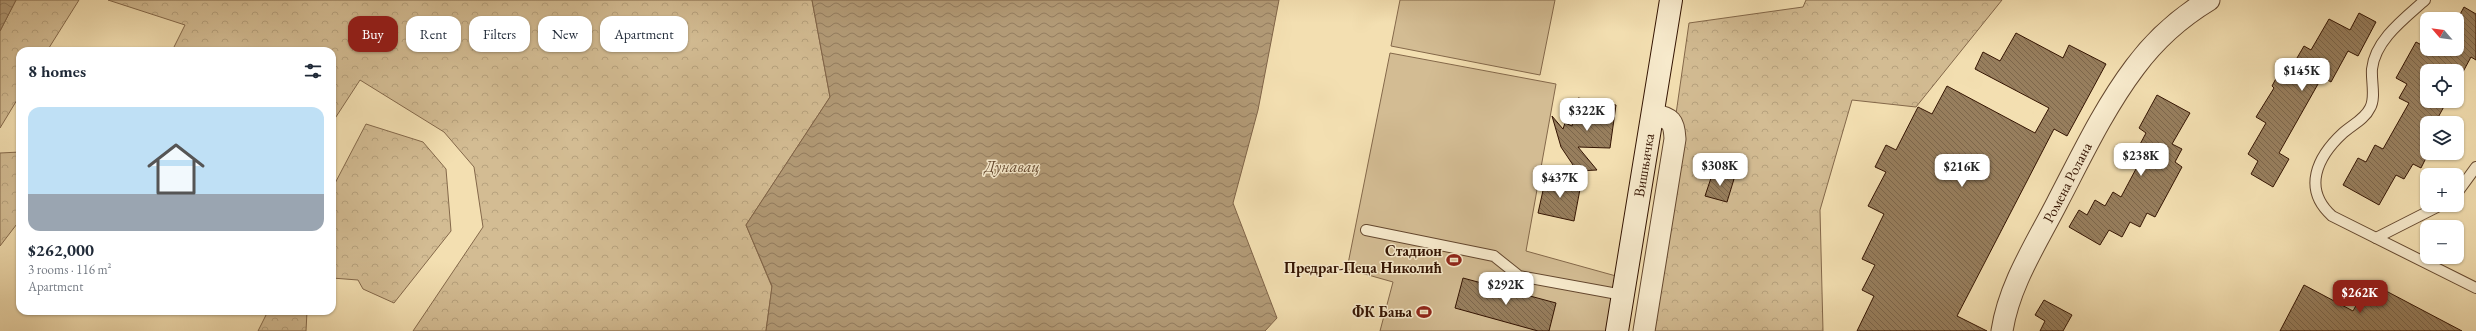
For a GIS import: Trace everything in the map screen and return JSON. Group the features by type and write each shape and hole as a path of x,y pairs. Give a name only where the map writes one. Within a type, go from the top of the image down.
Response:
{"street":[{"name":"Вишњичка","path":"1617,331 1671,0"},
{"name":"Ромена Ролана","path":"2002,331 2014,287 2079,161 2116,95 2135,66 2159,38 2209,0"},
{"path":"1644,331 1676,139 1674,124 1669,119 1653,114"}],"lane":[{"path":"2425,0 2394,27 2387,37 2372,67 2371,107 2334,142 2316,176 2316,195 2322,207 2332,216 2476,288"},
{"path":"2464,183 2476,167"},
{"path":"2376,238 2427,212"},
{"path":"1366,230 1494,256 1519,276 1623,295"}],"green space":[{"path":"16,0 79,0 50,47 16,47 16,102 0,128 0,31"},
{"path":"108,0 812,0 830,97 746,225 772,287 766,331 413,331 483,227 474,167 444,132 360,80 336,117 336,47 174,47 185,25"},
{"path":"1400,0 1555,0 1540,75 1391,46"},
{"path":"1806,0 2002,0 1916,107 1852,100 1820,210 1823,331 1645,331 1689,23 1803,7"},
{"path":"1390,53 1556,84 1526,251 1616,276 1606,331 1380,331 1393,282 1347,269"},
{"path":"366,124 423,142 446,169 451,231 394,303 363,289 358,280 336,278 336,181"},
{"path":"16,152 16,225 0,246 0,153"},
{"path":"266,315 307,315 306,331 258,331"}],"water":[{"path":"0,0 16,0 0,31"},
{"name":"Дунавац","path":"812,0 1279,0 1258,110 1233,203 1277,318 1265,331 766,331 772,286 746,225 830,97"}],"building":[{"path":"2464,7 2476,14 2476,60 2471,57 2464,70 2464,64 2420,64 2420,108 2443,108 2439,116 2420,116 2420,160 2425,160 2421,168 2413,164 2404,179 2396,175 2379,205 2343,185 2358,158 2366,162 2375,145 2383,149 2409,103 2399,98 2407,84 2396,78 2416,42 2420,44 2420,56 2464,56 2464,12 2461,12"},
{"path":"2359,13 2376,22 2358,56 2348,51 2331,82 2322,77 2279,153 2289,159 2273,187 2251,174 2258,161 2248,154 2266,123 2256,117 2274,88 2272,86 2280,71 2287,75 2304,46 2311,50 2329,19 2350,30"},
{"path":"2016,33 2063,58 2069,45 2106,64 2067,136 2054,129 1957,316 1987,331 1857,331 1874,296 1862,290 1875,265 1862,259 1884,214 1868,206 1886,172 1875,167 1886,145 1896,150 1918,107 1932,114 1947,86 2035,133 2049,108 1975,69 1983,52 2000,61"},
{"path":"2157,95 2190,113 2172,144 2182,149 2175,162 2182,167 2155,217 2147,213 2140,227 2130,222 2122,237 2109,230 2100,245 2069,227 2079,210 2087,215 2095,200 2105,206 2113,192 2121,197 2145,152 2138,148 2146,133 2139,128"},
{"path":"1578,98 1616,105 1610,148 1578,147 1597,170 1577,171 1561,147 1552,116 1563,129 1565,123 1572,126"},
{"path":"1713,172 1734,179 1727,202 1705,196"},
{"path":"1546,177 1581,184 1574,221 1538,213"},
{"path":"1463,278 1556,303 1549,331 1538,331 1455,308"},
{"path":"2369,282 2462,331 2280,331 2304,285 2353,311"},
{"path":"2044,300 2072,315 2063,331 2040,331 2045,321 2035,315"}],"place":[{"name":"Стадион Предраг-Пеца Николић","path":"1454,260"},
{"name":"ФК Бања","path":"1424,312"}]}
